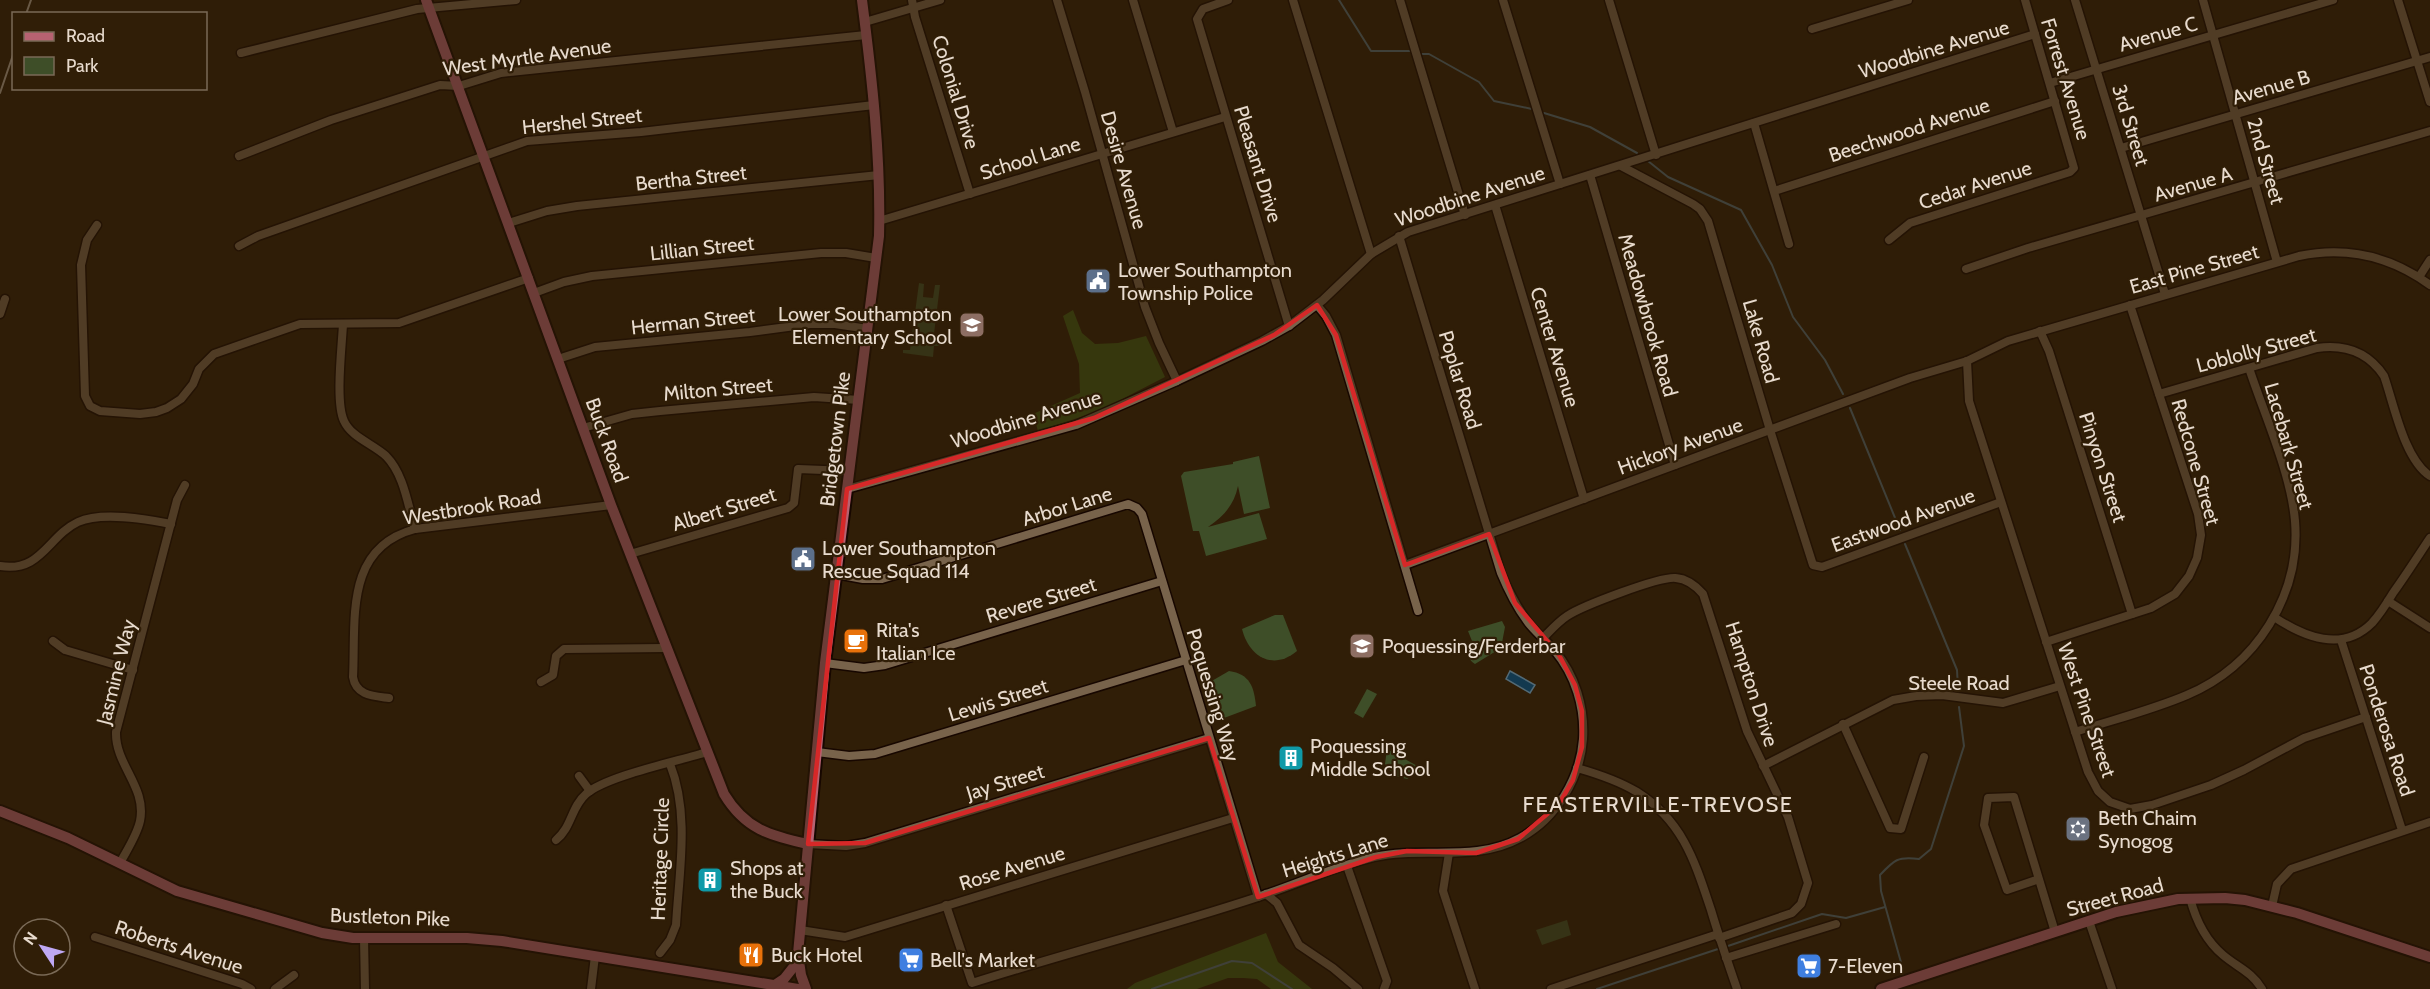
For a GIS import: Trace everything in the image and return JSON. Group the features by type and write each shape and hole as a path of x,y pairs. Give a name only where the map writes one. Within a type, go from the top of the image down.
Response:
{"main road":[{"name":"Bridgetown Pike","path":"806,989 799,960 800,930 825,663 868,330 879,221 879,175 874,105 862,0"},
{"name":"Buck Road","path":"428,4 611,505 724,794 734,809 748,822 769,835 808,844"},
{"name":"Bustleton Pike","path":"0,811 68,838 161,884 199,899 322,933 364,938 467,938 502,941 798,989"},
{"name":"Street Road","path":"1881,989 2090,921 2155,902 2190,898 2225,898 2272,906 2430,957"},
{"path":"775,985 784,979 799,960"}],"street":[{"path":"241,53 417,9 428,4 516,0"},
{"path":"865,22 913,4 940,0"},
{"name":"Desire Avenue","path":"1057,0 1148,316 1177,381"},
{"path":"1133,0 1173,132"},
{"name":"Pleasant Drive","path":"1228,0 1200,11 1197,19 1289,326"},
{"path":"1293,0 1371,254"},
{"path":"1400,0 1465,215"},
{"path":"1503,0 1560,184"},
{"path":"1609,0 1656,155"},
{"path":"1812,29 1908,0"},
{"name":"Forrest Avenue","path":"2025,0 2074,168"},
{"name":"3rd Street","path":"2076,0 2165,294"},
{"name":"2nd Street","path":"2203,0 2277,262"},
{"name":"Avenue C","path":"2096,70 2333,0"},
{"path":"2398,0 2430,102"},
{"name":"Colonial Drive","path":"913,4 970,194"},
{"name":"Woodbine Avenue","path":"847,489 1076,424 1177,381 1289,326 1317,305 1371,254 1399,236 2035,34"},
{"name":"West Myrtle Avenue","path":"239,156 352,113 440,85 459,86 501,73 866,35"},
{"name":"Avenue B","path":"2121,148 2430,57"},
{"path":"2050,83 2096,70"},
{"name":"Beechwood Avenue","path":"1774,191 2055,101"},
{"name":"Hershel Street","path":"239,246 258,236 535,139 642,132 874,105"},
{"name":"School Lane","path":"879,221 1226,117"},
{"path":"1754,123 1789,244"},
{"name":"Avenue A","path":"1966,269 2028,248 2430,131"},
{"name":"Lake Road","path":"1621,166 1693,204 1705,215 1711,228 1811,562 1817,567"},
{"name":"Cedar Avenue","path":"1889,240 1910,223 2070,172 2074,168"},
{"name":"Bertha Street","path":"509,223 547,211 577,206 879,175"},
{"name":"Meadowbrook Road","path":"1590,175 1676,465"},
{"name":"Center Avenue","path":"1495,205 1584,499"},
{"path":"97,225 87,240 81,265 85,396 95,409 140,414 167,408 181,399 193,384 200,369 214,354 300,324 399,323 529,278"},
{"name":"Poplar Road","path":"1399,236 1489,534"},
{"name":"East Pine Street","path":"1967,361 2008,341 2040,331 2314,253 2349,252 2389,261 2430,285"},
{"name":"Lillian Street","path":"534,293 583,278 821,253 846,253 876,258"},
{"path":"2419,277 2430,260"},
{"path":"0,314 5,299"},
{"path":"1317,305 1336,335 1418,611"},
{"name":"Redcone Street","path":"2046,642 2159,604 2175,594 2189,576 2199,550 2201,535 2198,514 2130,306"},
{"path":"343,324 340,394 344,420 351,431 385,455 394,468 415,529"},
{"name":"Herman Street","path":"558,360 594,347 810,324 835,324 868,330"},
{"name":"Pinyon Street","path":"2040,331 2132,614"},
{"name":"Loblolly Street","path":"2159,394 2327,347 2345,348 2362,354 2377,365 2384,376 2412,456 2421,469 2430,476"},
{"name":"Hickory Avenue","path":"1405,565 1910,378 1967,361"},
{"name":"West Pine Street","path":"1967,361 1969,401 2088,772 2098,791 2117,806 2140,808 2211,785 2304,738 2366,717"},
{"name":"Lacebark Street","path":"2075,732 2187,695 2215,681 2249,652 2274,617 2292,572 2295,520 2292,500 2249,368"},
{"name":"Milton Street","path":"583,428 632,414 650,412 807,397 859,400"},
{"name":"Albert Street","path":"630,554 788,508 794,502 797,491 798,469 849,471"},
{"name":"Jasmine Way","path":"120,863 139,825 141,813 137,789 122,762 116,732 177,500 185,485"},
{"name":"Eastwood Avenue","path":"1817,567 2001,502"},
{"name":"Arbor Lane","path":"836,574 863,579 894,576 1128,504 1133,505"},
{"name":"Westbrook Road","path":"389,698 364,693 354,682 358,588 364,567 374,553 389,539 415,529 611,505"},
{"name":"Poquessing Way","path":"1133,505 1142,514 1233,818 1262,896"},
{"path":"0,566 14,567 34,560 70,526 89,518 137,518 171,524"},
{"name":"Heights Lane","path":"946,905 972,983 1262,896 1376,857 1407,851 1449,853 1485,851 1502,846 1541,824 1559,804 1577,768 1583,730 1578,693 1568,670 1527,621 1511,596 1489,534"},
{"path":"2274,617 2294,630 2311,637 2341,640 2369,626 2430,538"},
{"name":"Hampton Drive","path":"1543,638 1567,616 1588,606 1663,579 1676,578 1692,583 1707,602 1747,731 1788,817 1807,876 1807,888 1801,904 1786,917 1551,989"},
{"name":"Revere Street","path":"825,663 864,668 885,665 1162,581"},
{"path":"2388,601 2430,628"},
{"name":"Ponderosa Road","path":"2341,640 2402,830"},
{"path":"53,641 65,650 133,670"},
{"path":"541,682 553,675 556,656 564,649 666,648"},
{"name":"Lewis Street","path":"817,752 849,756 875,754 1186,660"},
{"name":"Steele Road","path":"1763,766 1885,704 1911,696 1942,695 2003,703 2060,686"},
{"path":"1843,724 1890,828 1901,829 1923,757"},
{"name":"Jay Street","path":"808,844 846,846 865,843 1209,738"},
{"path":"556,840 570,824 580,801 590,791 633,773 707,752"},
{"name":"Heritage Circle","path":"660,953 670,940 676,925 682,813 677,783 670,764"},
{"path":"1577,768 1621,784 1638,793 1660,810 1672,824 1694,858 1737,989"},
{"path":"579,776 590,791"},
{"path":"2039,879 2007,890 1984,825 1988,798 2014,797 2039,879 2055,932"},
{"name":"Rose Avenue","path":"800,930 845,937 1233,818"},
{"path":"2272,906 2277,884 2290,869 2430,822"},
{"path":"1449,853 1443,891 1475,989"},
{"path":"1347,866 1387,981 1384,989"},
{"path":"1262,896 1277,903 1299,945 1334,968 1358,989"},
{"path":"2190,898 2197,921 2207,939 2222,954 2251,975 2262,989"},
{"path":"2090,921 2112,989"},
{"path":"1726,958 1836,924"},
{"name":"Roberts Avenue","path":"95,937 242,984 251,989"},
{"path":"364,938 365,989"},
{"path":"591,989 595,956"},
{"path":"275,989 294,975"}],"highlighted area":[{"path":"1317,305 1336,335 1405,565 1489,534 1515,603 1559,655 1575,685 1582,711 1582,747 1573,780 1559,804 1518,839 1476,853 1407,851 1376,857 1258,897 1209,738 865,843 808,844 847,489 1094,418 1274,335"}],"green space":[{"path":"919,283 924,284 923,297 933,298 935,285 940,285 933,342 941,346 934,346 933,357 903,353 903,350 910,350"},
{"path":"1073,310 1082,333 1095,344 1118,343 1146,336 1165,377 1099,411 1038,431 1033,414 1080,393 1079,364 1063,316"},
{"path":"1259,456 1270,508 1244,514 1238,486 1228,510 1208,527 1259,513 1267,539 1206,556 1199,531 1193,531 1181,476 1184,472 1233,464 1233,462"},
{"path":"1275,615 1283,615 1297,651 1288,657 1271,660 1256,654 1245,639 1242,629"},
{"path":"1502,621 1505,627 1501,648 1475,664 1473,663 1465,646 1472,641 1468,631"},
{"path":"1229,671 1242,675 1250,682 1256,706 1224,718 1218,715 1210,682"},
{"path":"1367,689 1377,694 1363,718 1354,713"},
{"path":"1387,749 1421,768 1420,772 1407,779 1395,776 1385,764"},
{"path":"1567,920 1571,935 1542,945 1536,930"},
{"path":"1266,933 1278,962 1312,989 1271,989 1257,979 1228,978 1197,989 1127,989 1135,983"}],"water":[{"path":"1510,671 1535,685 1530,693 1506,679"}],"waterway":[{"path":"1339,0 1371,51 1410,51"},
{"path":"1421,54 1429,54 1479,82 1494,101 1532,109"},
{"path":"1544,113 1590,127 1637,153"},
{"path":"1648,161 1668,177 1741,210 1772,265 1793,317 1825,360 1843,394"},
{"path":"1850,408 1900,530"},
{"path":"1905,544 1957,670 1958,689"},
{"path":"1902,966 1881,891 1880,875 1897,860 1919,859 1931,849 1964,746 1959,707"},
{"path":"1728,946 1822,914 1846,918 1885,907"},
{"path":"1597,989 1718,949"},
{"path":"1152,989 1232,961 1252,963 1292,989"}],"railway":[{"path":"27,12 31,0"},
{"path":"0,93 12,58"}],"place":[{"name":"Lower Southampton Township Police","path":"1098,281"},
{"name":"Lower Southampton Elementary School","path":"972,325"},
{"name":"Lower Southampton Rescue Squad 114","path":"803,559"},
{"name":"Rita's Italian Ice","path":"856,641"},
{"name":"Poquessing/Ferderbar","path":"1362,646"},
{"name":"Poquessing Middle School","path":"1291,758"},
{"name":"Beth Chaim Synogog","path":"2078,829"},
{"name":"Shops at the Buck","path":"710,880"},
{"name":"Buck Hotel","path":"751,955"},
{"name":"Bell's Market","path":"911,960"},
{"name":"7-Eleven","path":"1809,966"}],"district":[{"name":"FEASTERVILLE-TREVOSE","path":"1658,804"}]}
